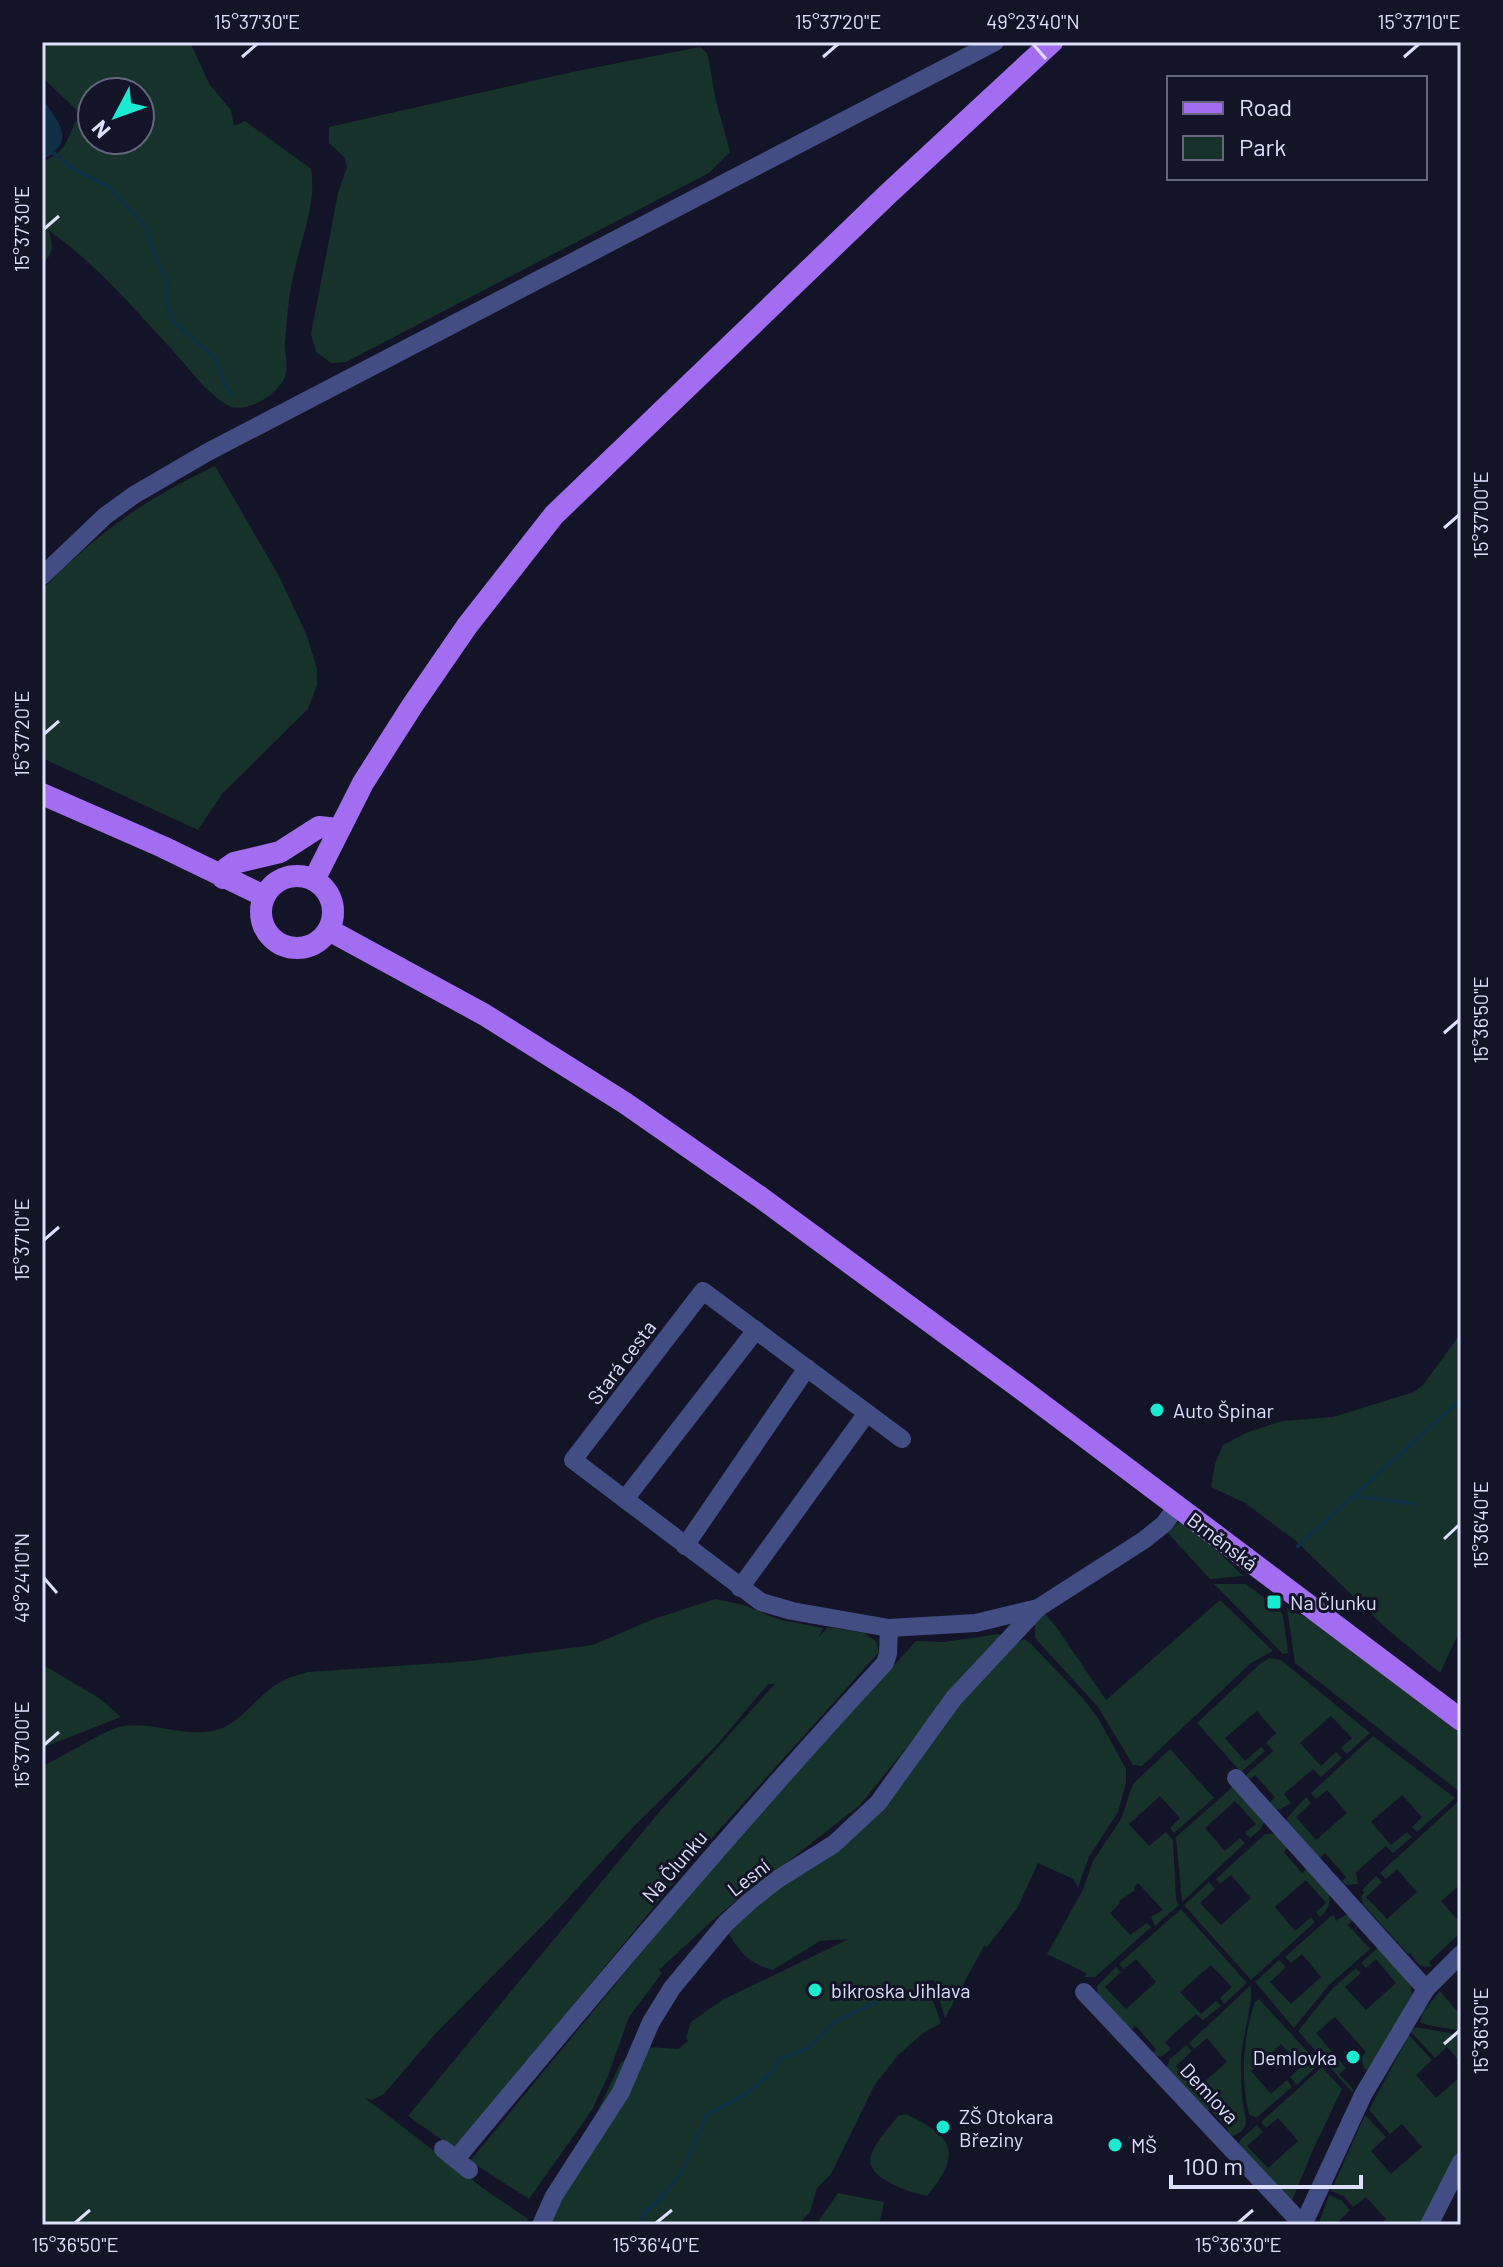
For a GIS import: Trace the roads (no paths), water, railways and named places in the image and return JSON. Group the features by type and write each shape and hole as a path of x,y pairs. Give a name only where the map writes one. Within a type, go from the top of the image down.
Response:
{"main road":[{"path":"314,880 363,783 440,665 554,515 835,244 1052,42"},
{"path":"42,794 264,896"},
{"path":"223,878 227,868 234,863 280,852 319,827 338,829"},
{"path":"292,876 314,880 332,902 329,930 315,944 295,949 285,947 268,935 263,926 261,906 264,896 271,886 292,876"},
{"name":"Brněnská","path":"329,930 485,1015 625,1103 760,1197 1461,1720"}],"street":[{"path":"42,576 105,516 134,495 206,453 995,42"},
{"name":"Stará cesta","path":"889,1628 768,1605 740,1588 573,1460 703,1291 902,1439"},
{"path":"625,1499 756,1330"},
{"path":"685,1546 807,1368"},
{"path":"740,1588 867,1413"},
{"path":"889,1628 976,1623 1038,1608 1144,1540 1164,1524 1177,1506"},
{"name":"Lesní","path":"541,2225 554,2196 621,2092 651,2022 672,1988 726,1923 750,1901 778,1879 834,1844 878,1803 954,1698 1038,1608"},
{"name":"Na Člunku","path":"456,2159 775,1781 885,1663 889,1628"},
{"path":"1236,1778 1426,1989"},
{"name":"Demlova","path":"1084,1992 1303,2225 1363,2095 1426,1989 1461,1954"},
{"path":"1429,2225 1461,2162"}],"water":[{"path":"42,98 59,124 62,139 60,146 42,160"}],"waterway":[{"path":"54,153 75,170 109,187 147,228 168,283 168,305 173,321 216,359 225,385 233,395"},
{"path":"1298,1546 1461,1399"},
{"path":"1354,1496 1416,1504"},
{"path":"641,2225 645,2212 682,2172 707,2115 749,2092 774,2070 779,2059 807,2049 835,2022 877,2002"}],"place":[{"name":"Auto Špinar","path":"1157,1410"},
{"name":"Na Člunku","path":"1274,1602"},
{"name":"bikroska Jihlava","path":"815,1990"},
{"name":"Demlovka","path":"1353,2057"},
{"name":"ZŠ Otokara Březiny","path":"943,2127"},
{"name":"MŠ","path":"1115,2145"}]}
